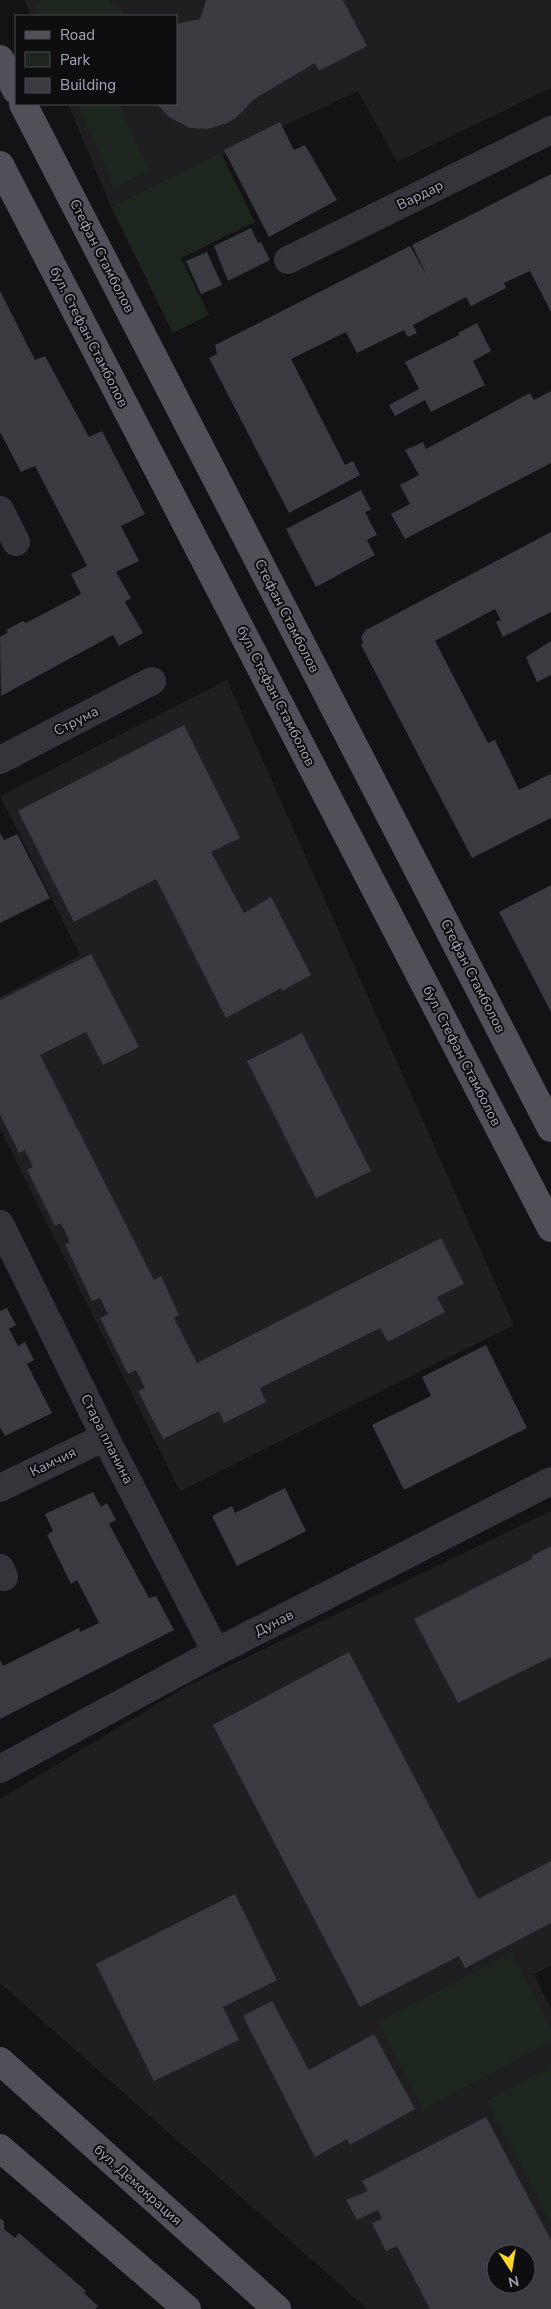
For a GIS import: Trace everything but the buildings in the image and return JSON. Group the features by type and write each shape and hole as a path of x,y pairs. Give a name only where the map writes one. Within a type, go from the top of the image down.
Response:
{"main road":[{"path":"0,59 15,88"},
{"name":"Стефан Стамболов","path":"24,105 551,1128"},
{"name":"бул. Стефан Стамболов","path":"0,165 551,1228"},
{"name":"бул. Демокрация","path":"0,2061 278,2309"},
{"path":"0,2148 187,2309"}],"street":[{"name":"Вардар","path":"288,260 551,130"},
{"path":"0,510 16,542"},
{"name":"Струма","path":"0,760 152,681"},
{"name":"Стара планина","path":"0,1224 105,1437 216,1652"},
{"name":"Камчия","path":"0,1488 105,1437"},
{"name":"Дунав","path":"0,1769 216,1652 551,1481"}],"shaded area":[{"path":"24,0 551,0 551,88 397,162 358,91 111,207 68,105 178,105 178,15 31,15"},
{"path":"227,680 514,1325 180,1491 0,1129 0,997 80,955 0,796"},
{"path":"551,1511 551,1965 534,1974 551,2009 551,2309 367,2309 0,1983 0,1799 185,1687"}],"green space":[{"path":"41,0 109,0 126,15 40,15 35,4"},
{"path":"78,105 119,105 149,170 114,188"},
{"path":"221,153 255,222 181,258 209,315 173,333 111,207"},
{"path":"511,1953 551,2028 551,2042 423,2109 378,2022"},
{"path":"551,2066 551,2224 487,2101"}]}
